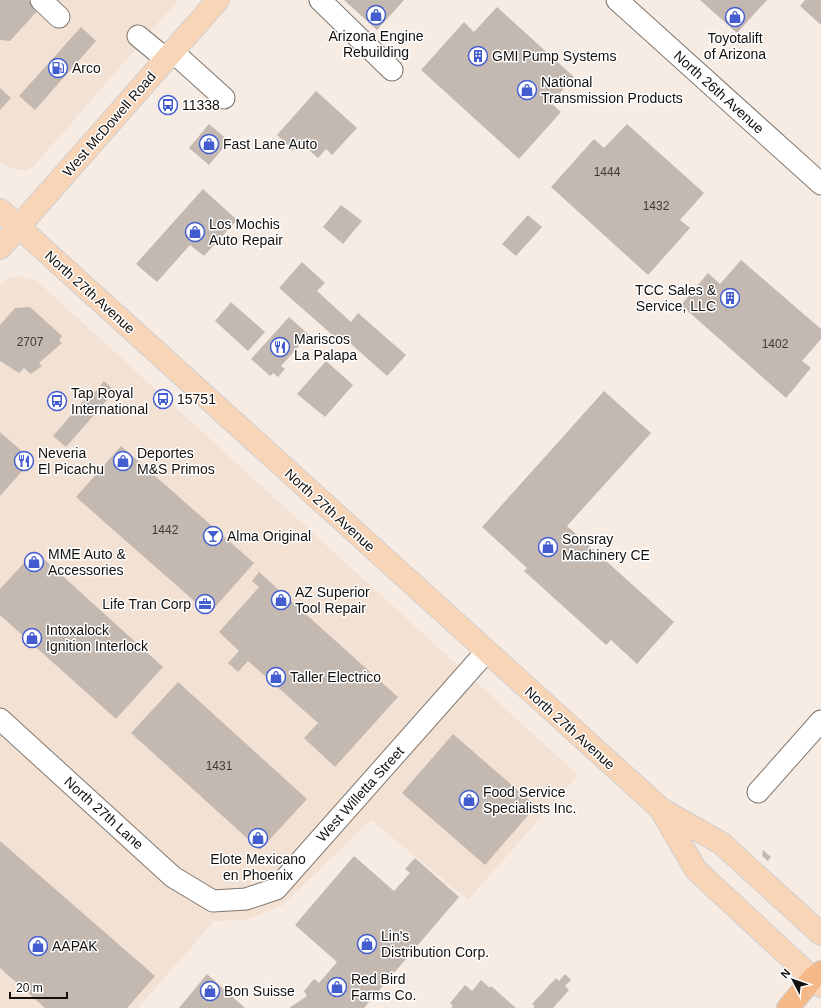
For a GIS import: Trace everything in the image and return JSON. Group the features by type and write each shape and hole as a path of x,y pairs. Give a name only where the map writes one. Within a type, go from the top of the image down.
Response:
{"highway":[{"path":"788,1008 818,978"}],"main road":[{"name":"West McDowell Road","path":"0,248 218,0"},
{"name":"North 27th Avenue","path":"0,210 661,809 721,843 821,934"},
{"name":"North 27th Avenue","path":"661,809 696,870 818,978"}],"street":[{"path":"41,0 59,17"},
{"path":"320,0 392,70"},
{"name":"North 26th Avenue","path":"617,0 821,184"},
{"path":"138,36 169,55 224,98"},
{"name":"West Willetta Street","path":"213,901 246,899 276,889 486,652"},
{"name":"North 27th Lane","path":"0,719 173,877 213,901"},
{"path":"758,792 821,721"}],"shaded area":[{"path":"0,0 178,0 34,166 27,170 19,170 10,168 0,163"},
{"path":"19,276 36,280 578,775 468,900 371,820 283,905 246,920 214,921 138,1008 0,1008 0,286 5,280"}],"building":[{"path":"0,0 28,0 39,9 10,41 0,40"},
{"name":"Arizona Engine Rebuilding","path":"344,0 404,0 377,30"},
{"name":"Toyotalift of Arizona","path":"700,0 767,0 737,33"},
{"path":"805,0 821,0 821,25 800,6"},
{"path":"497,7 574,77 551,103 561,112 519,159 421,70 464,22 474,32"},
{"name":"Arco","path":"81,27 96,41 35,110 19,96"},
{"path":"0,88 11,98 0,110"},
{"path":"316,91 357,128 332,155 326,149 318,158 300,142 293,150 277,135"},
{"path":"167,102 172,103 165,111 161,108"},
{"name":"Fast Lane Auto","path":"209,124 229,141 209,165 189,148"},
{"path":"627,124 704,193 680,220 690,228 648,275 551,187 594,139 604,148"},
{"name":"Los Mochis Auto Repair","path":"203,189 237,220 204,256 190,245 157,282 136,264"},
{"path":"341,205 362,221 343,244 323,227"},
{"path":"528,215 542,227 516,256 502,244"},
{"path":"741,260 821,329 821,339 802,361 811,368 786,398 681,305 708,273 720,284"},
{"path":"302,262 325,283 317,291 351,322 358,313 406,355 387,376 341,335 337,339 279,288"},
{"path":"231,302 265,332 248,351 215,321"},
{"path":"30,307 62,336 59,340 62,343 39,363 42,366 31,374 24,368 19,373 0,361 0,325 15,308"},
{"name":"Mariscos La Palapa","path":"289,317 309,335 281,366 285,369 278,377 273,373 270,376 251,359"},
{"path":"326,361 353,385 325,417 297,394"},
{"path":"104,381 115,391 66,447 53,436 93,390 95,392"},
{"name":"Sonsray Machinery CE","path":"604,391 651,433 567,526 674,622 637,664 611,640 606,645 524,571 527,568 482,527"},
{"path":"0,432 32,460 0,496"},
{"path":"121,446 254,563 209,614 76,497"},
{"path":"35,551 163,667 116,719 0,615 0,589"},
{"path":"259,572 398,697 335,767 304,738 318,723 248,661 238,672 228,663 239,651 219,632 259,587 252,581"},
{"path":"178,682 307,799 260,850 131,733"},
{"name":"Food Service Specialists Inc.","path":"453,734 536,806 485,865 402,793"},
{"path":"0,841 155,976 127,1008 45,1008 0,968"},
{"path":"763,850 771,857 768,861 762,856"},
{"name":"Lin's Distribution Corp.","path":"354,856 394,891 410,873 405,869 415,858 459,897 364,1008 289,1008 307,996 304,991 314,979 319,983 337,962 295,925"},
{"name":"Bon Suisse","path":"207,974 245,1008 179,1008"},
{"path":"565,974 571,980 565,986 569,990 553,1008 533,1008 535,1006 532,1004 556,978 559,981"},
{"path":"481,980 490,988 491,986 516,1008 451,1008 453,1006 450,1003 465,985 472,991"}],"place":[{"name":"Arizona Engine Rebuilding","path":"376,15"},
{"name":"Toyotalift of Arizona","path":"735,17"},
{"name":"GMI Pump Systems","path":"478,56"},
{"name":"Arco","path":"58,68"},
{"name":"National Transmission Products","path":"527,90"},
{"name":"11338","path":"168,105"},
{"name":"Fast Lane Auto","path":"209,144"},
{"name":"Los Mochis Auto Repair","path":"195,232"},
{"name":"TCC Sales & Service, LLC","path":"730,298"},
{"name":"Mariscos La Palapa","path":"280,347"},
{"name":"15751","path":"163,399"},
{"name":"Tap Royal International","path":"57,401"},
{"name":"Neveria El Picachu","path":"24,461"},
{"name":"Deportes M&S Primos","path":"123,461"},
{"name":"Alma Original","path":"213,536"},
{"name":"Sonsray Machinery CE","path":"548,547"},
{"name":"MME Auto & Accessories","path":"34,562"},
{"name":"AZ Superior Tool Repair","path":"281,600"},
{"name":"Life Tran Corp","path":"205,604"},
{"name":"Intoxalock Ignition Interlock","path":"32,638"},
{"name":"Taller Electrico","path":"276,677"},
{"name":"Food Service Specialists Inc.","path":"469,800"},
{"name":"Elote Mexicano en Phoenix","path":"258,838"},
{"name":"Lin's Distribution Corp.","path":"367,944"},
{"name":"AAPAK","path":"38,946"},
{"name":"Red Bird Farms Co.","path":"337,987"},
{"name":"Bon Suisse","path":"210,991"}]}
